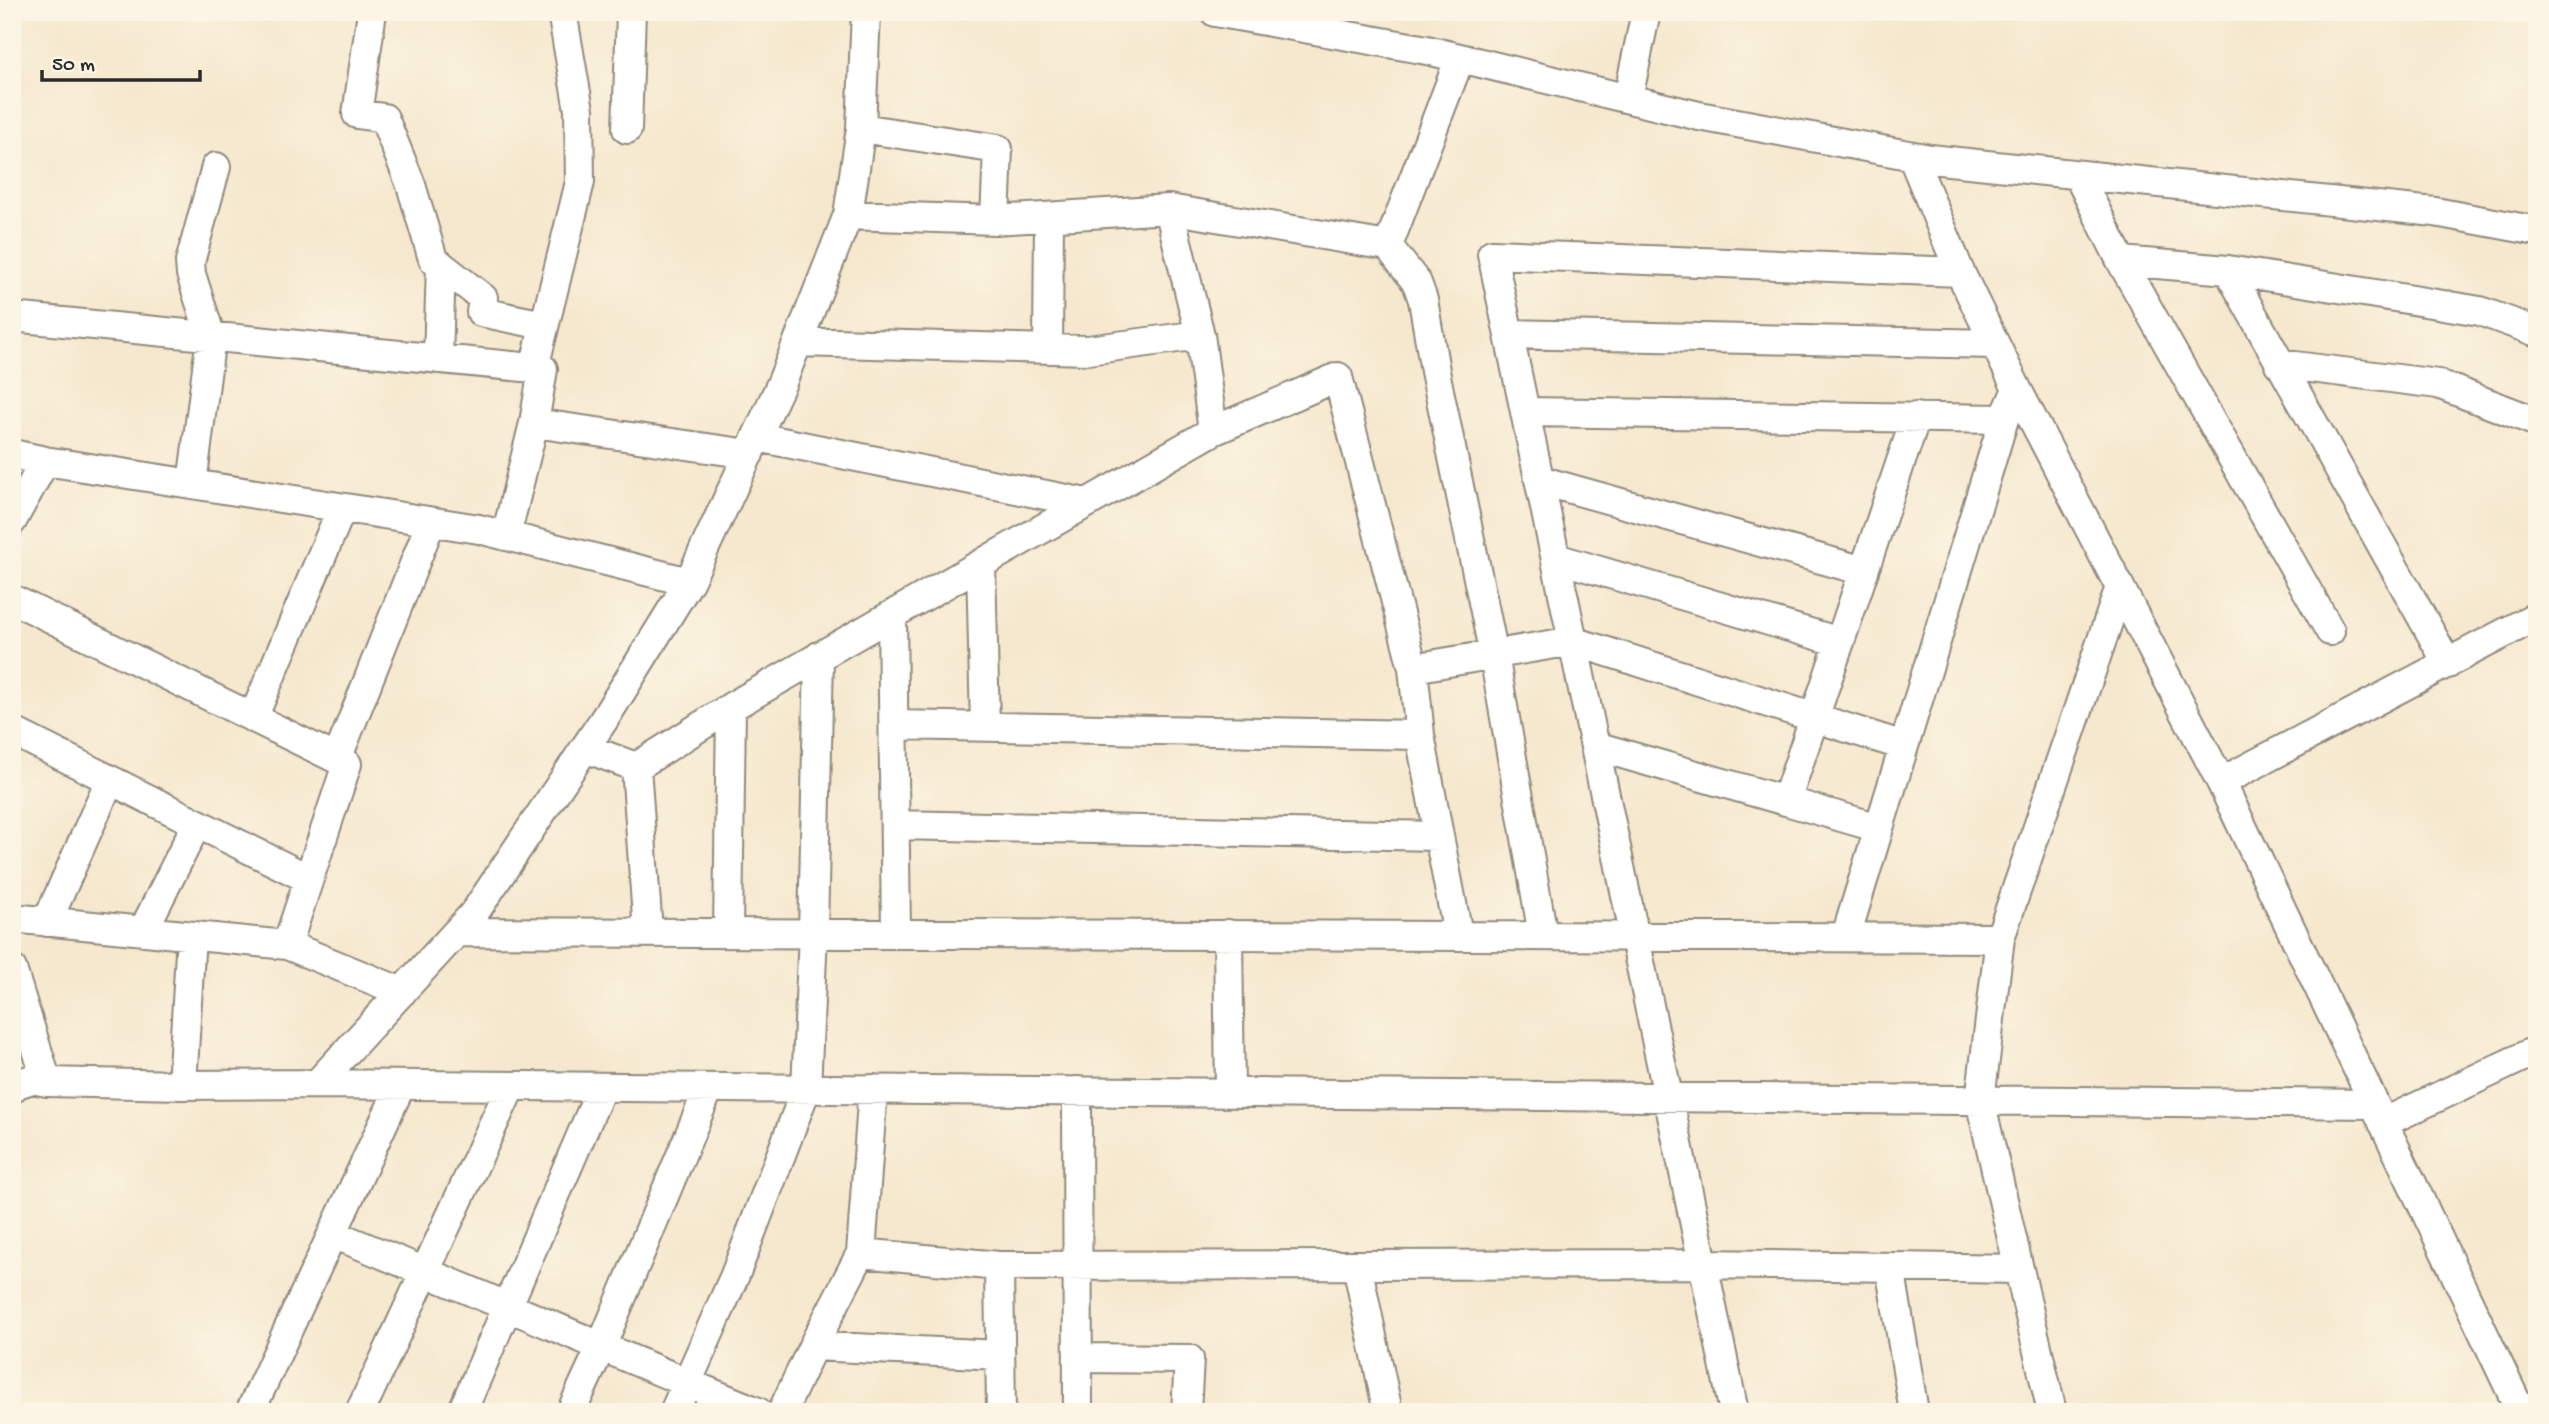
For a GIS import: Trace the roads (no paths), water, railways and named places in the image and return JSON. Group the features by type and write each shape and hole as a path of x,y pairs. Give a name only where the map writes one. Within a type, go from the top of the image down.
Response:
{"street":[{"path":"372,12 357,114 384,118 411,186 433,259 483,298 481,312 544,325"},
{"path":"534,368 580,182 579,110 562,12"},
{"path":"627,129 631,12"},
{"path":"317,1084 475,912 585,748 689,582 798,342 848,215 861,128 866,12"},
{"path":"1214,12 1331,22 1460,58 1699,116 1912,156 2435,212 2537,231"},
{"path":"1628,98 1646,12"},
{"path":"1388,246 1460,58"},
{"path":"861,128 998,149 995,220"},
{"path":"1912,156 1960,272 2017,389 2221,782 2521,1412"},
{"path":"192,484 211,337 191,274 190,262 216,167"},
{"path":"2078,175 2121,261 2330,631"},
{"path":"848,215 995,220 1169,209 1388,246 1421,288 1435,370 1494,655 1542,935"},
{"path":"1169,209 1200,335 1213,431"},
{"path":"1048,348 1049,217"},
{"path":"1734,1412 1492,254 1960,272"},
{"path":"2121,261 2228,270 2480,311 2537,332"},
{"path":"438,359 441,265"},
{"path":"2228,270 2448,663"},
{"path":"12,317 543,369 534,423 506,536"},
{"path":"1509,334 1995,344"},
{"path":"798,342 1088,350 1200,335"},
{"path":"2279,364 2438,384 2537,422"},
{"path":"636,767 731,707 1213,431 1338,376 1413,668 1420,734 1458,934"},
{"path":"1846,936 2004,419 2017,389"},
{"path":"1525,412 2004,419"},
{"path":"1786,801 1916,417"},
{"path":"534,423 753,445 1086,503"},
{"path":"12,454 506,536 689,582"},
{"path":"12,521 44,461"},
{"path":"1539,480 1864,571"},
{"path":"253,718 342,508"},
{"path":"337,759 431,522"},
{"path":"1556,558 1840,642"},
{"path":"981,564 985,726"},
{"path":"2052,1412 1980,1100 2000,938 2120,587"},
{"path":"12,599 347,764 287,945"},
{"path":"892,615 896,933"},
{"path":"2221,782 2537,616"},
{"path":"1413,668 1573,641 1904,746"},
{"path":"674,1412 735,1275 806,1089 820,656"},
{"path":"728,933 731,707"},
{"path":"894,725 1420,734"},
{"path":"12,731 309,880"},
{"path":"1595,746 1879,828"},
{"path":"585,748 636,767"},
{"path":"636,767 648,932"},
{"path":"47,922 110,780"},
{"path":"143,931 197,823"},
{"path":"895,825 1439,836"},
{"path":"12,918 287,945 402,992"},
{"path":"457,932 2000,938"},
{"path":"1228,934 1230,1093"},
{"path":"182,1085 191,936"},
{"path":"12,969 47,1082"},
{"path":"12,1089 14,1085 32,1079 47,1082 182,1085 317,1084 1980,1100 2379,1113 2537,1050"},
{"path":"250,1412 401,1085"},
{"path":"360,1412 511,1086"},
{"path":"462,1412 602,1087"},
{"path":"571,1412 601,1347 709,1088"},
{"path":"782,1412 861,1253 873,1089"},
{"path":"1077,1091 1079,1412"},
{"path":"333,1234 508,1305 758,1412"},
{"path":"861,1253 999,1266 1703,1264 2019,1269"},
{"path":"1357,1265 1388,1412"},
{"path":"999,1266 1002,1412"},
{"path":"1890,1267 1914,1412"},
{"path":"813,1346 1000,1355"},
{"path":"1078,1358 1189,1359 1186,1412"}]}
